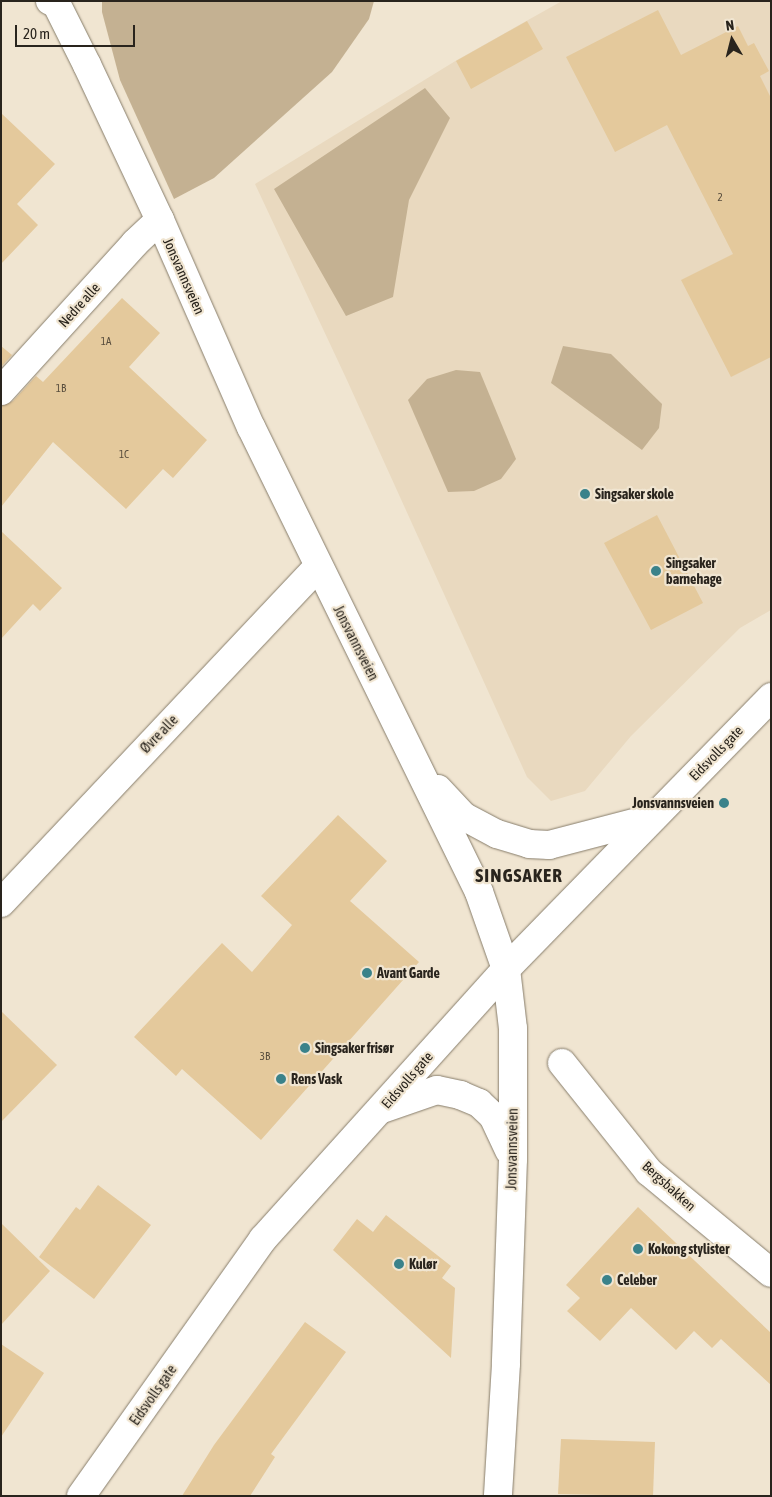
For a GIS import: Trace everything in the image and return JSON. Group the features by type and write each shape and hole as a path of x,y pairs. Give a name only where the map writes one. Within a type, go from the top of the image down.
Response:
{"street":[{"name":"Jonsvannsveien","path":"54,2 160,220 251,427 479,892 506,969 513,1029 513,1159 506,1364 498,1496"},
{"name":"Nedre alle","path":"1,391 135,243 160,220"},
{"name":"Øvre alle","path":"1,903 318,567"},
{"name":"Eidsvolls gate","path":"81,1496 263,1239 506,969 771,697"},
{"path":"420,770 463,816 497,834 529,844 549,845 653,818"},
{"name":"Bergsbakken","path":"562,1063 650,1172 768,1267"},
{"path":"382,1109 437,1090 460,1095 479,1103 493,1116 513,1159"}],"shaded area":[{"path":"102,1 374,1 369,19 332,72 214,178 174,199 120,80 102,12"},
{"name":"Singsaker skole","path":"562,1 771,1 771,610 740,628 631,736 585,791 551,801 527,777 346,378 255,184 457,60"},
{"path":"425,88 450,118 409,200 393,297 346,316 274,189"},
{"path":"563,346 611,354 662,404 659,428 642,450 551,383"},
{"path":"456,370 480,372 516,459 501,479 474,491 448,492 408,400 427,379"}],"building":[{"path":"658,10 681,55 738,26 748,46 754,43 769,71 760,76 771,98 771,357 731,377 681,280 733,254 667,125 615,152 566,57"},
{"path":"527,21 543,49 471,89 456,61"},
{"path":"1,113 55,164 17,204 38,225 1,264"},
{"path":"122,298 160,333 129,367 207,440 173,478 163,469 126,509 53,442 1,507 1,406 13,401 36,376 43,382"},
{"path":"1,346 12,355 1,367"},
{"path":"657,515 703,603 651,630 604,543"},
{"path":"1,531 62,588 40,611 33,604 1,639"},
{"path":"338,815 387,861 350,901 419,962 261,1140 182,1069 176,1076 134,1037 222,943 252,972 292,925 261,896"},
{"path":"1,1011 57,1065 1,1122"},
{"path":"98,1185 151,1225 94,1299 39,1257 76,1207 80,1210"},
{"path":"638,1207 771,1333 771,1385 721,1339 712,1348 694,1331 676,1350 631,1308 600,1341 567,1311 580,1298 566,1285"},
{"path":"386,1215 451,1266 442,1278 455,1288 451,1358 333,1250 357,1219 373,1232"},
{"path":"1,1223 50,1271 1,1325"},
{"path":"305,1322 346,1352 271,1454 275,1457 250,1496 182,1496 214,1445"},
{"path":"1,1344 44,1373 1,1437"},
{"path":"561,1439 655,1442 653,1496 558,1494"}],"place":[{"name":"Singsaker skole","path":"585,494"},
{"name":"Singsaker barnehage","path":"656,571"},
{"name":"Jonsvannsveien","path":"724,803"},
{"name":"Avant Garde","path":"367,973"},
{"name":"Singsaker frisør","path":"305,1048"},
{"name":"Rens Vask","path":"281,1079"},
{"name":"Kokong stylister","path":"638,1249"},
{"name":"Kulør","path":"399,1264"},
{"name":"Celeber","path":"607,1280"}],"district":[{"name":"SINGSAKER","path":"519,876"}]}
